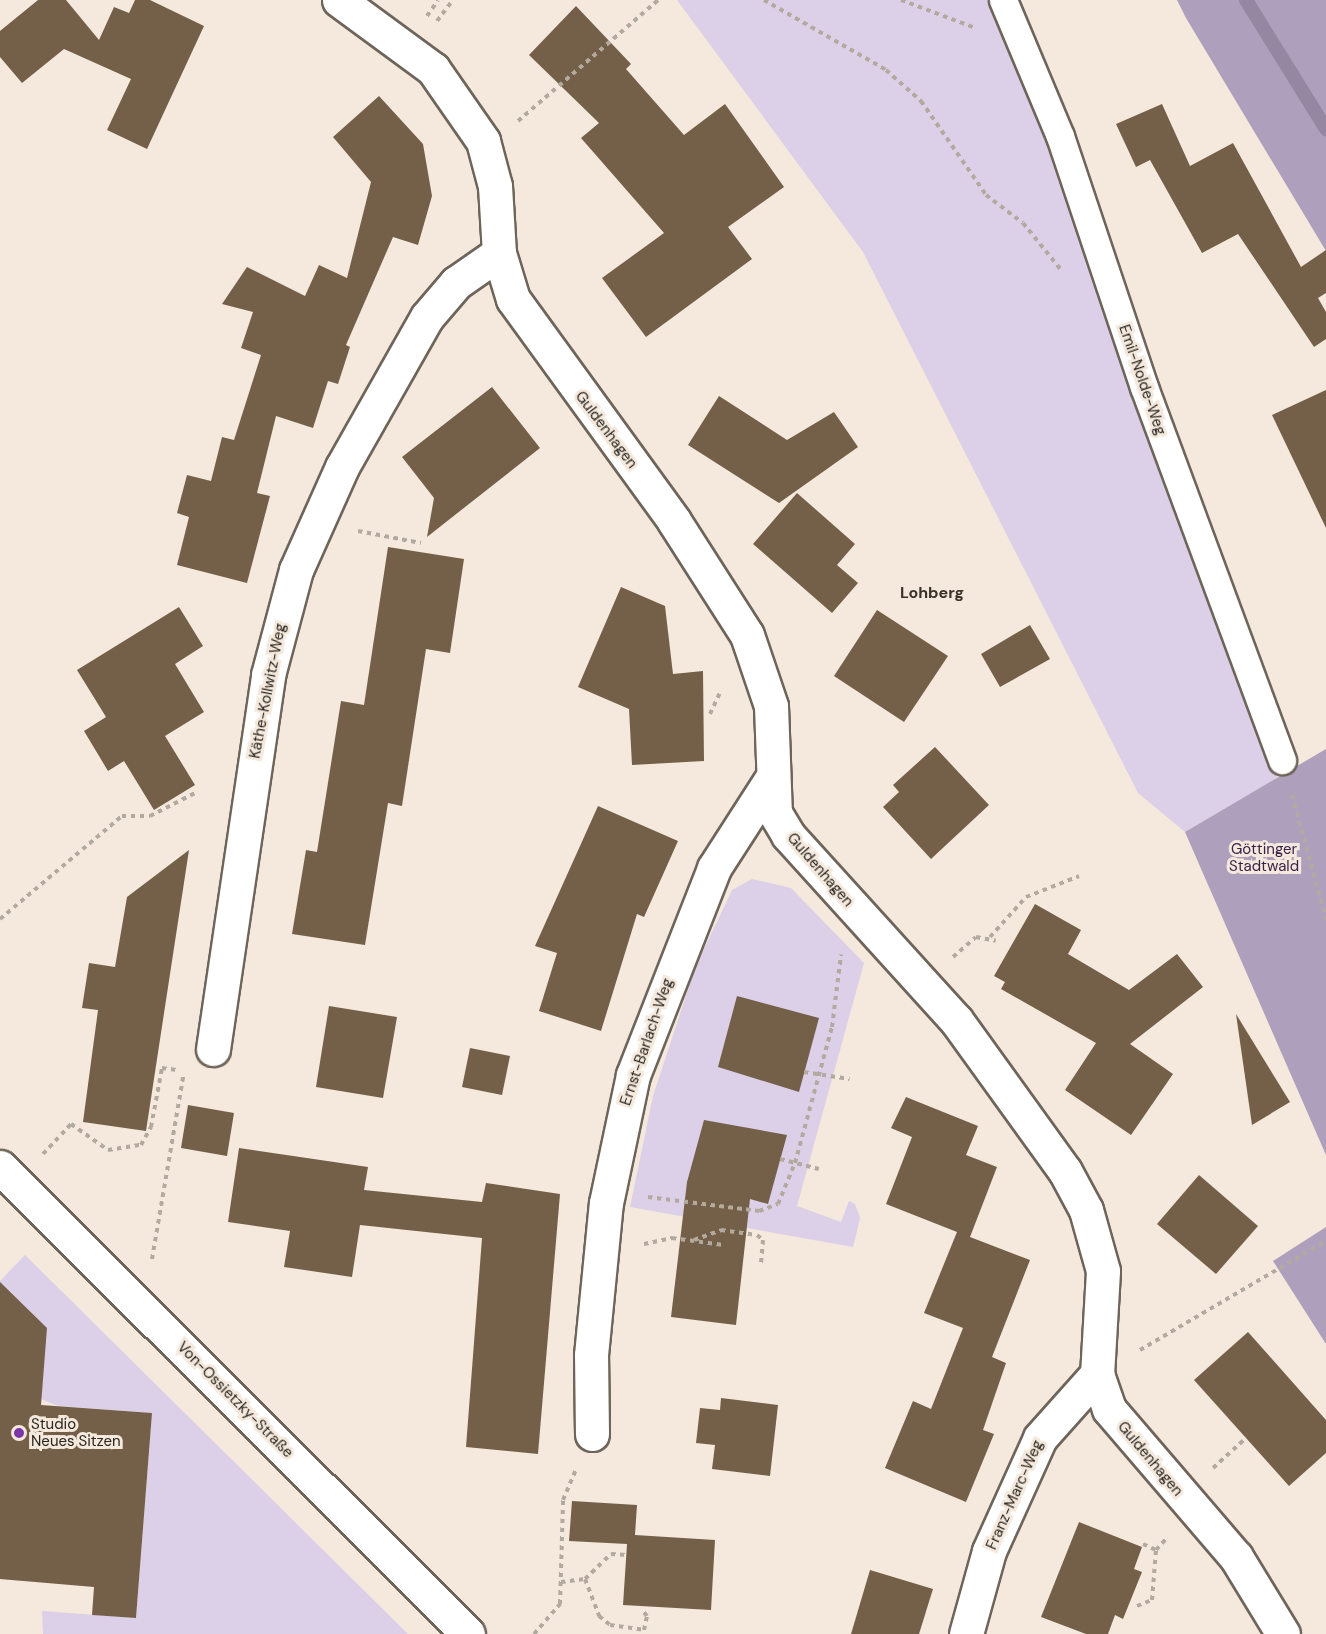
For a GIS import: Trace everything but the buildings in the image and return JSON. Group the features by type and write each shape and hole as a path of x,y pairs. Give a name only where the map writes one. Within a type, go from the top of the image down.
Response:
{"street":[{"name":"Guldenhagen","path":"339,0 433,69 483,141 495,186 499,253 513,299 538,339 674,521 747,635 771,705 770,781 775,813 788,835 923,983 1032,1117 1086,1210 1103,1271 1097,1374 1109,1409 1127,1434 1236,1557 1283,1634"},
{"name":"Käthe-Kollwitz-Weg","path":"213,1049 268,675 293,580 318,518 427,317 456,283 499,253"},
{"name":"Ernst-Barlach-Weg","path":"592,1434 591,1355 602,1247 609,1192 633,1075 673,967 714,868 770,781"},
{"name":"Von-Ossietzky-Straße","path":"0,1167 468,1634"},
{"name":"Franz-Marc-Weg","path":"966,1634 988,1551 1040,1438 1097,1374"}],"lane":[{"name":"Emil-Nolde-Weg","path":"1003,0 1024,46 1282,760"}],"path":[{"path":"483,141 537,109 658,0"},
{"path":"764,0 886,70 921,101 986,195 1023,223 1066,276"},
{"path":"902,0 1024,46"},
{"path":"318,518 421,543"},
{"path":"1282,760 1326,919"},
{"path":"0,919 122,816 150,816 197,792"},
{"path":"990,938 1026,897 1079,876"},
{"path":"609,1192 759,1211 778,1204 795,1163 832,1027 843,937 862,918"},
{"path":"923,983 976,937 996,941"},
{"path":"47,1149 71,1124 108,1149 141,1145 152,1127 162,1068 184,1071 152,1262"},
{"path":"804,1072 849,1079"},
{"path":"780,1159 819,1169"},
{"path":"694,1240 721,1230 757,1235 763,1240 761,1263"},
{"path":"602,1247 694,1240 724,1245"},
{"path":"1097,1374 1326,1241"},
{"path":"534,1634 560,1604 562,1500 592,1434"},
{"path":"1137,1606 1152,1600 1156,1550 1195,1512"},
{"path":"1143,1544 1156,1550"},
{"path":"561,1582 585,1579 612,1554 627,1556"},
{"path":"585,1579 599,1616 610,1625 644,1630 647,1616 642,1610"}],"shaded area":[{"path":"677,0 991,0 1065,189 1277,778 1185,832 1138,793 863,252"},
{"path":"752,879 791,888 864,963 797,1206 841,1222 849,1201 855,1204 860,1218 853,1247 630,1207 653,1096 695,968 732,890"},
{"path":"25,1255 408,1634 43,1634 42,1611 136,1618 152,1413 58,1406 41,1399 26,1581 0,1579 0,1281"}],"green space":[{"path":"1177,0 1326,0 1326,251 1186,18"},
{"name":"Göttinger Stadtwald","path":"1326,749 1326,1155 1185,832"},
{"path":"1326,1227 1326,1344 1273,1261"}],"waterway":[{"path":"1246,0 1326,129"}],"place":[{"name":"Studio Neues Sitzen","path":"19,1433"}],"district":[{"name":"Lohberg","path":"932,593"}]}
